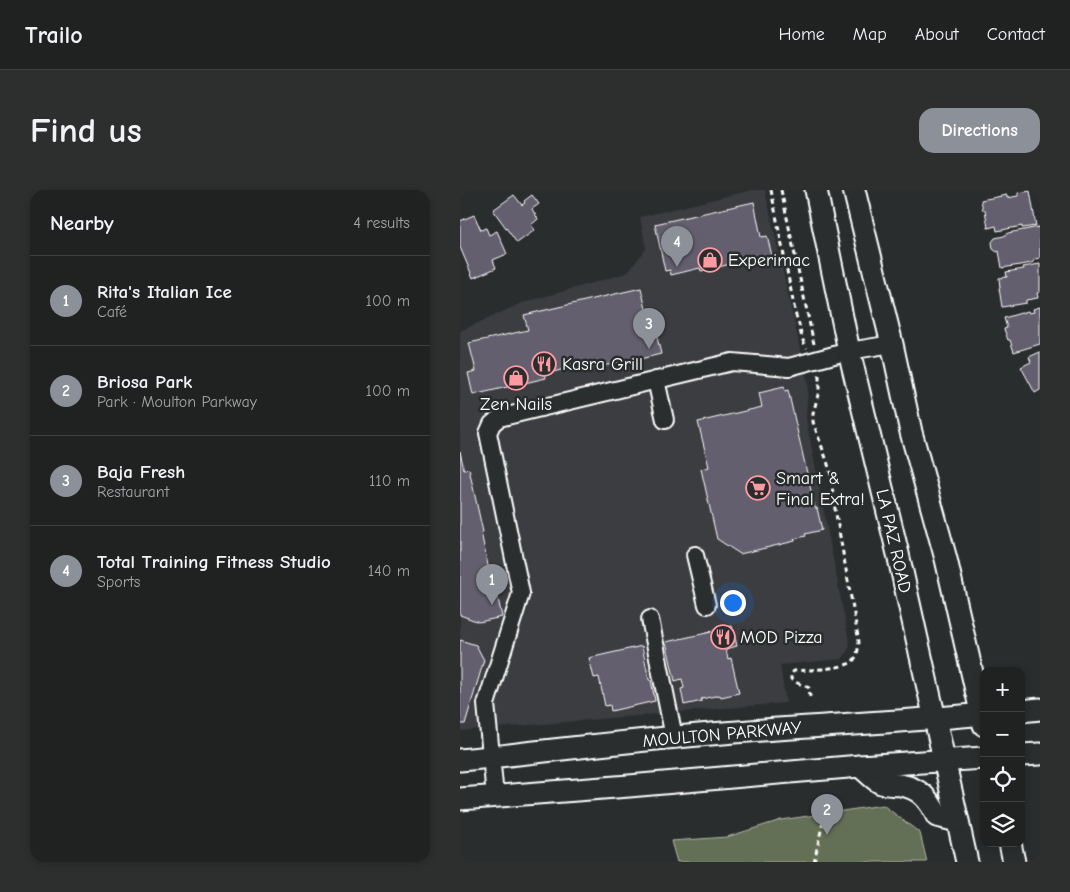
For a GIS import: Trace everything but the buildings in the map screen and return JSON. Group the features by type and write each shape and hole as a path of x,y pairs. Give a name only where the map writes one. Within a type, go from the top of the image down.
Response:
{"main road":[{"name":"LA PAZ ROAD","path":"816,190 849,351 898,554 967,862"},
{"path":"854,190 892,344 911,432 946,559 982,712"},
{"path":"1025,711 1040,709"},
{"name":"MOULTON PARKWAY","path":"460,760 674,737 836,725 980,718"},
{"path":"1025,756 1040,754"},
{"path":"460,799 860,766 980,758"},
{"path":"860,766 880,783 902,785 916,789 932,806 937,816 958,821"},
{"path":"1011,847 1014,862"}],"lane":[{"path":"495,796 486,704 521,593 488,433 492,424 499,418 732,362 789,367 849,351 892,344"},
{"path":"656,380 665,420"},
{"path":"696,555 707,606"},
{"path":"650,619 674,737"}],"path":[{"path":"771,190 796,316 804,343 808,348 815,347 781,190"},
{"path":"810,697 809,688 794,683 791,680 791,674 794,671 844,666 852,662 857,654 859,642 834,503 831,475 813,422 813,414 820,386 817,360"},
{"path":"814,862 824,817"}],"shaded area":[{"path":"752,190 765,190 808,385 806,418 850,647 842,659 780,665 786,703 460,731 460,331 522,303 627,273 646,249 640,217"}],"green space":[{"path":"883,805 920,833 927,862 677,862 671,841 727,837 781,820"}],"place":[{"name":"Experimac","path":"710,260"},
{"name":"Total Training Fitness Studio","path":"677,267"},
{"name":"Baja Fresh","path":"649,349"},
{"name":"Kasra Grill","path":"544,364"},
{"name":"Zen Nails","path":"516,378"},
{"name":"Smart & Final Extra!","path":"758,488"},
{"name":"Rita's Italian Ice","path":"492,605"},
{"name":"MOD Pizza","path":"723,637"},
{"name":"Briosa Park","path":"827,835"}]}
